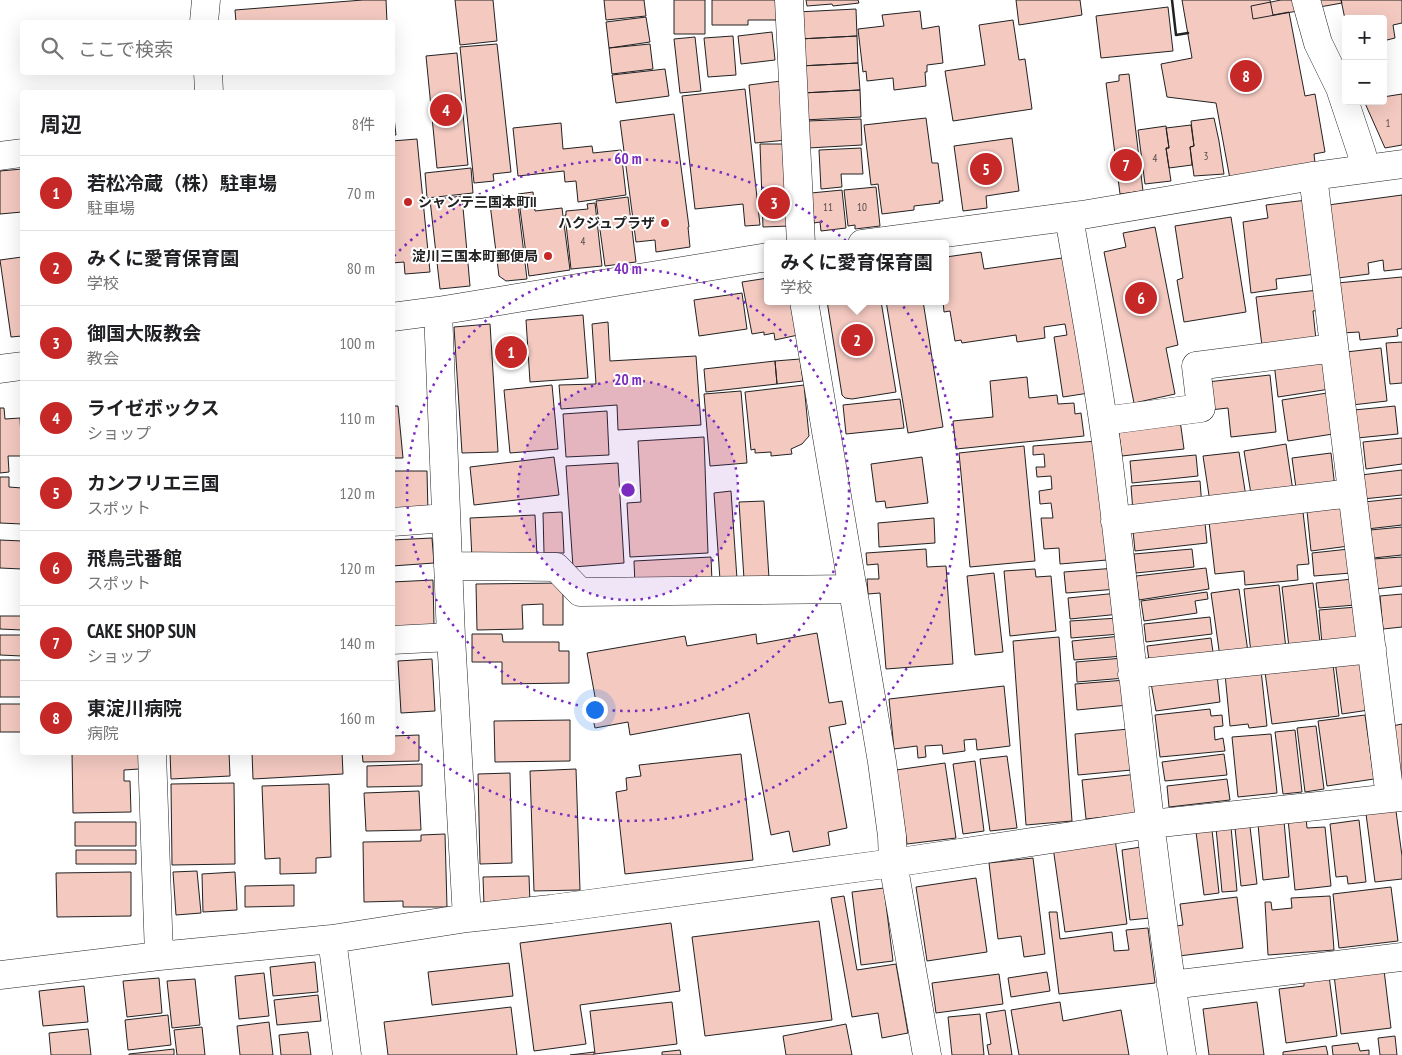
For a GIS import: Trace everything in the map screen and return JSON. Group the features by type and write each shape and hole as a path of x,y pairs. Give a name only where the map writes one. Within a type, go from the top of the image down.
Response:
{"street":[{"path":"204,20 206,0"},
{"path":"789,0 801,240"},
{"path":"1306,0 1318,43 1340,88 1362,154 1365,169"},
{"path":"208,75 209,90"},
{"path":"0,156 20,153"},
{"path":"893,240 1069,217 1313,176 1402,164"},
{"path":"0,975 159,956 332,939 467,918 560,908 893,863 1152,824 1396,798 1372,649 1313,176"},
{"path":"1069,217 1109,463 1140,745 1152,824 1171,985 1182,1055"},
{"path":"395,317 438,312 764,258"},
{"path":"805,305 884,781 892,836 893,863 927,1055"},
{"path":"438,312 450,637 467,918"},
{"path":"1102,421 1202,408 1196,366 1334,348"},
{"path":"0,369 20,366"},
{"path":"1115,521 1352,492"},
{"path":"395,522 446,518"},
{"path":"448,566 556,567 580,592 852,589"},
{"path":"395,640 450,637"},
{"path":"1132,674 1372,649"},
{"path":"152,755 159,956"},
{"path":"332,939 348,1055"},
{"path":"1171,985 1402,957"}],"building":[{"path":"363,0 386,0 387,20 236,20 235,10"},
{"path":"455,0 493,0 497,41 460,45"},
{"path":"604,0 644,0 646,16 606,20"},
{"path":"674,0 705,0 705,34 674,34"},
{"path":"712,0 779,0 778,20 748,20 748,25 712,25"},
{"path":"806,0 858,0 859,3 807,6"},
{"path":"1016,0 1080,0 1082,15 1019,25"},
{"path":"1182,0 1270,0 1273,15 1289,12 1305,96 1315,94 1325,152 1314,154 1315,163 1230,179 1216,103 1167,97 1161,64 1192,58"},
{"path":"1281,0 1341,0 1342,3 1253,19 1251,6"},
{"path":"1341,0 1402,0 1402,23 1393,25 1395,38 1387,40 1387,15 1344,15"},
{"path":"1168,7 1173,51 1101,58 1096,16"},
{"path":"856,9 857,36 799,39 797,12"},
{"path":"920,11 922,29 939,26 943,63 927,65 927,72 925,72 926,86 894,90 893,78 867,81 866,71 863,72 858,29 884,26 882,15"},
{"path":"646,17 650,42 609,48 606,22"},
{"path":"1013,20 1019,60 1025,59 1032,109 953,121 945,71 985,65 979,25"},
{"path":"772,32 775,60 741,64 738,36"},
{"path":"733,36 736,75 708,77 704,38"},
{"path":"857,36 858,63 800,66 799,39"},
{"path":"695,37 701,91 680,93 674,39"},
{"path":"497,44 511,172 493,174 494,181 474,183 460,47"},
{"path":"650,44 653,69 612,74 609,48"},
{"path":"457,53 468,165 437,168 426,56"},
{"path":"858,63 860,90 802,93 800,66"},
{"path":"665,69 669,96 616,103 612,75"},
{"path":"1129,74 1143,191 1120,194 1106,83 1119,81 1119,75"},
{"path":"781,81 787,140 755,143 749,85"},
{"path":"745,89 760,225 745,226 743,204 695,209 682,96"},
{"path":"860,90 861,117 804,120 802,93"},
{"path":"1402,94 1402,145 1385,148 1366,105 1387,105 1387,96"},
{"path":"674,114 690,247 656,252 655,240 636,242 620,121"},
{"path":"926,118 932,163 938,163 943,201 914,206 914,210 882,214 878,184 871,185 864,125"},
{"path":"1214,118 1224,174 1194,176 1190,147 1194,146 1191,121"},
{"path":"861,119 862,145 808,148 807,121"},
{"path":"561,123 563,149 592,146 593,153 621,150 626,195 578,202 576,181 565,182 564,171 518,176 513,128"},
{"path":"1191,125 1194,146 1190,147 1192,165 1169,168 1166,128"},
{"path":"1166,126 1169,148 1166,148 1171,181 1145,184 1138,130"},
{"path":"1012,138 1019,191 986,196 987,208 963,211 954,146"},
{"name":"シャンテ三国本町II","path":"417,139 430,272 405,274 404,262 395,263 395,141"},
{"path":"760,144 786,144 789,226 763,227"},
{"path":"861,148 863,174 841,174 842,187 821,189 819,150"},
{"path":"471,168 473,193 427,198 425,173"},
{"path":"20,169 20,212 0,214 0,171"},
{"path":"876,187 880,226 855,229 855,225 848,226 844,190"},
{"path":"842,190 846,228 821,231 820,222 814,223 811,193"},
{"path":"533,192 535,211 562,208 570,270 529,276 518,194"},
{"path":"503,195 504,206 518,204 527,279 506,281 499,276 489,196"},
{"path":"1402,195 1402,269 1384,271 1383,260 1368,263 1369,274 1338,278 1328,205"},
{"path":"462,196 470,286 440,289 430,200"},
{"path":"628,197 636,262 605,266 596,201"},
{"path":"1307,200 1316,274 1276,279 1277,289 1251,293 1243,222 1268,218 1266,205"},
{"path":"595,203 602,266 571,269 566,211 588,209 587,204"},
{"path":"1231,217 1246,312 1184,322 1177,280 1183,278 1175,226"},
{"path":"1155,227 1178,345 1166,348 1175,394 1134,403 1104,252 1126,247 1123,233"},
{"path":"981,252 984,269 1069,257 1089,393 1063,397 1054,337 1067,335 1065,324 1044,327 1045,338 1017,342 1016,335 962,343 961,340 955,341 950,311 944,312 943,305 949,305 949,257"},
{"path":"20,257 20,336 11,337 0,260"},
{"path":"1402,277 1402,328 1397,329 1398,336 1360,340 1359,332 1342,333 1337,283"},
{"path":"764,279 764,305 794,305 798,335 775,340 774,333 764,335 764,332 752,334 742,282"},
{"path":"1318,290 1321,310 1313,311 1316,340 1262,346 1256,297"},
{"path":"742,293 747,329 699,336 694,300"},
{"path":"828,305 882,305 896,392 852,399 845,398 842,395"},
{"path":"887,305 924,305 943,427 908,433"},
{"path":"583,315 588,378 530,382 526,320"},
{"path":"608,322 610,361 696,356 701,425 618,430 617,405 561,409 559,385 596,384 592,324"},
{"path":"490,324 498,452 462,453 454,327"},
{"path":"1402,342 1402,383 1390,384 1386,343"},
{"path":"1381,348 1387,401 1352,405 1346,352"},
{"path":"1315,358 1325,365 1330,389 1278,397 1274,363"},
{"path":"800,359 803,381 777,384 775,361"},
{"path":"775,361 777,384 706,392 704,369"},
{"path":"1270,375 1276,432 1231,437 1228,408 1210,410 1207,382"},
{"path":"1027,377 1029,398 1057,395 1058,404 1074,403 1075,414 1081,413 1084,436 956,449 953,421 993,417 990,381"},
{"path":"552,385 558,449 510,453 504,390"},
{"path":"804,385 809,436 802,444 791,449 792,454 771,456 771,452 755,453 755,449 751,450 745,392"},
{"path":"741,391 747,463 710,466 704,394"},
{"path":"1327,393 1333,434 1288,441 1282,400"},
{"path":"900,399 904,428 846,434 843,405"},
{"path":"395,406 398,406 403,458 395,458"},
{"path":"1395,406 1398,434 1357,438 1354,410"},
{"path":"0,408 4,408 5,419 20,418 20,456 8,456 9,472 0,473"},
{"path":"607,411 609,455 566,457 563,414"},
{"path":"1180,420 1184,449 1122,456 1118,427"},
{"path":"704,437 708,553 630,557 627,503 641,502 638,441"},
{"path":"1402,438 1402,464 1366,469 1363,442"},
{"path":"1097,441 1107,560 1060,564 1059,548 1044,549 1041,518 1053,518 1051,503 1040,504 1039,491 1052,489 1051,476 1037,477 1036,467 1045,467 1044,454 1033,455 1033,446"},
{"path":"1286,444 1293,491 1251,494 1244,451"},
{"path":"1024,446 1035,561 970,567 959,453"},
{"path":"1239,452 1246,497 1210,502 1203,456"},
{"path":"1331,453 1335,488 1296,488 1292,458"},
{"path":"1196,455 1198,476 1132,483 1130,461"},
{"path":"554,457 559,495 474,505 470,467"},
{"path":"922,457 928,503 886,508 885,501 876,502 871,464"},
{"path":"618,463 624,563 573,567 566,466"},
{"path":"1402,470 1402,495 1363,499 1361,475"},
{"path":"395,471 427,471 428,513 395,514"},
{"path":"0,477 9,477 9,487 20,488 20,524 0,523"},
{"path":"1200,481 1202,507 1133,512 1131,486"},
{"path":"731,491 737,579 720,580 714,493"},
{"path":"1402,498 1402,525 1367,529 1364,502"},
{"path":"764,501 769,578 744,579 739,502"},
{"path":"1344,507 1349,546 1311,551 1307,511"},
{"path":"562,512 564,553 544,553 543,513"},
{"path":"1303,512 1309,564 1297,565 1298,580 1245,585 1244,571 1215,574 1209,522"},
{"path":"535,515 537,556 472,559 470,518"},
{"path":"934,518 935,543 879,547 878,523"},
{"path":"1205,523 1207,543 1135,551 1133,531"},
{"path":"1402,527 1402,555 1373,558 1370,530"},
{"path":"432,538 434,563 395,566 395,540"},
{"path":"0,540 20,541 20,569 0,568"},
{"path":"926,549 927,567 946,566 953,664 886,669 880,593 868,594 867,579 879,579 878,564 867,565 866,553"},
{"path":"1192,549 1194,567 1136,573 1134,554"},
{"path":"1349,549 1351,573 1314,576 1312,553"},
{"path":"711,557 712,582 635,586 634,561"},
{"path":"1402,557 1402,586 1375,589 1373,559"},
{"path":"1116,568 1118,589 1066,593 1064,572"},
{"path":"1206,568 1209,589 1139,600 1136,576"},
{"path":"1035,569 1036,577 1051,576 1056,631 1010,636 1004,571"},
{"path":"994,573 1003,652 975,655 967,576"},
{"path":"1352,579 1355,605 1319,608 1316,583"},
{"path":"433,580 434,625 395,627 395,582"},
{"path":"563,583 563,625 543,625 543,604 522,605 523,629 477,630 476,584"},
{"path":"1313,583 1320,642 1289,647 1282,587"},
{"path":"1279,585 1286,649 1251,653 1244,589"},
{"path":"1239,589 1248,652 1220,657 1211,593"},
{"path":"1207,592 1208,599 1195,601 1197,613 1144,621 1141,601"},
{"path":"1118,593 1120,614 1070,619 1068,598"},
{"path":"1402,594 1402,627 1383,629 1380,596"},
{"path":"1357,607 1361,636 1355,641 1322,644 1319,610"},
{"path":"0,616 20,616 20,630 0,629"},
{"path":"1210,617 1212,634 1146,642 1144,624"},
{"path":"1119,618 1120,634 1071,638 1070,621"},
{"path":"817,633 829,703 842,701 846,724 829,727 847,828 828,832 830,845 793,852 789,831 771,835 749,713 630,735 628,722 595,728 592,714 598,713 587,653 685,636 687,646 756,634 757,644"},
{"path":"472,634 502,634 503,642 559,642 559,651 569,651 569,683 502,684 502,662 472,662"},
{"path":"0,635 20,635 20,656 0,655"},
{"path":"1121,636 1123,656 1074,660 1072,641"},
{"path":"1059,637 1072,821 1026,825 1013,641"},
{"path":"1211,638 1214,659 1150,667 1147,646"},
{"path":"1123,658 1125,678 1077,682 1076,662"},
{"path":"432,659 435,711 401,713 398,661"},
{"path":"0,660 20,660 20,697 0,697"},
{"path":"1335,661 1362,664 1369,710 1342,714"},
{"path":"1333,664 1339,716 1272,724 1265,672"},
{"path":"1261,670 1267,726 1249,728 1248,724 1230,726 1225,674"},
{"path":"1217,675 1220,702 1156,711 1151,683"},
{"path":"1126,680 1128,705 1077,710 1075,684"},
{"path":"1004,686 1010,746 977,750 976,739 964,740 965,751 943,754 942,745 925,746 926,757 918,758 917,746 894,749 889,699"},
{"path":"0,704 20,704 20,732 0,732"},
{"path":"1210,709 1211,716 1222,715 1223,726 1214,727 1215,740 1223,738 1225,751 1160,757 1155,715"},
{"path":"1365,715 1374,779 1327,786 1318,721"},
{"path":"570,720 570,761 495,762 494,721"},
{"path":"1402,724 1402,778 1398,779 1392,726"},
{"path":"1316,726 1324,789 1305,792 1297,728"},
{"path":"1129,729 1132,770 1078,775 1075,734"},
{"path":"1295,730 1302,792 1283,794 1275,732"},
{"path":"1271,734 1277,793 1238,797 1232,737"},
{"path":"419,735 419,761 363,762 362,755 395,755 395,736"},
{"path":"741,754 753,860 625,874 616,792 627,790 626,778 641,776 639,765"},
{"path":"1224,754 1227,775 1165,781 1162,762"},
{"path":"72,755 139,755 139,769 124,770 124,781 130,781 131,812 73,813"},
{"path":"170,755 229,755 230,776 171,779"},
{"path":"252,755 342,755 343,774 253,779"},
{"path":"1007,756 1017,828 990,831 980,759"},
{"path":"975,761 984,831 963,834 953,764"},
{"path":"945,763 956,838 907,844 896,770"},
{"path":"422,764 422,786 367,787 367,766"},
{"path":"576,769 580,890 534,891 530,771"},
{"path":"510,773 512,863 480,864 478,774"},
{"path":"1138,774 1142,813 1086,819 1082,780"},
{"path":"1227,779 1230,800 1169,807 1167,786"},
{"path":"234,783 235,864 172,865 171,784"},
{"path":"329,784 331,857 316,858 316,873 280,874 280,858 265,859 262,786"},
{"path":"419,791 421,830 366,831 364,793"},
{"path":"1396,811 1402,856 1402,879 1375,882 1366,814"},
{"path":"1306,817 1307,828 1325,827 1331,886 1295,890 1288,819"},
{"path":"1359,820 1366,882 1348,884 1347,876 1336,877 1330,824"},
{"path":"1284,821 1289,877 1263,880 1258,824"},
{"path":"75,822 136,822 136,846 75,846"},
{"path":"1231,827 1237,891 1222,892 1216,828"},
{"path":"1250,827 1257,884 1241,886 1235,828"},
{"path":"1212,830 1219,893 1204,895 1196,832"},
{"path":"445,834 447,907 403,907 403,901 364,902 363,842 421,841 421,835"},
{"path":"1115,839 1127,924 1065,932 1053,847"},
{"path":"1141,847 1150,918 1130,920 1122,850"},
{"path":"76,850 136,850 136,864 76,864"},
{"path":"1033,858 1045,954 1024,957 1021,936 998,939 989,863"},
{"path":"197,871 201,913 176,915 173,872"},
{"path":"131,872 131,916 57,917 56,873"},
{"path":"235,872 237,910 203,912 202,874"},
{"path":"529,876 530,904 484,905 483,877"},
{"path":"976,878 987,952 927,961 916,887"},
{"path":"294,885 294,906 245,907 245,886"},
{"path":"1391,887 1398,941 1339,948 1333,894"},
{"path":"884,888 893,961 861,965 852,892"},
{"path":"844,896 857,970 896,964 908,1033 882,1038 878,1013 852,1017 831,898"},
{"path":"1330,896 1334,950 1268,955 1265,902 1271,902 1272,910 1292,908 1291,898"},
{"path":"1237,897 1243,948 1179,956 1176,926 1183,925 1180,904"},
{"path":"1049,912 1057,912 1060,939 1112,932 1114,951 1129,950 1126,930 1148,928 1155,983 1059,994"},
{"path":"819,921 832,1020 705,1036 692,937"},
{"path":"671,923 680,991 580,1005 586,1044 534,1051 520,943"},
{"path":"315,962 318,992 273,996 270,967"},
{"path":"509,963 513,996 432,1005 428,972"},
{"path":"1384,970 1391,1028 1341,1034 1334,975"},
{"path":"1047,972 1050,991 1011,997 1008,978"},
{"path":"264,973 269,1016 239,1019 235,976"},
{"path":"999,974 1003,1004 936,1013 932,983"},
{"path":"1329,976 1337,1036 1286,1043 1279,989 1304,986 1304,980"},
{"path":"159,978 162,1013 127,1017 123,981"},
{"path":"195,979 200,1025 172,1028 167,981"},
{"path":"84,986 88,1022 43,1026 39,991"},
{"path":"318,995 321,1021 277,1025 274,1000"},
{"path":"672,1002 677,1044 595,1054 590,1011"},
{"path":"1060,1002 1063,1021 1121,1010 1129,1055 1019,1055 1011,1010"},
{"path":"1257,1002 1264,1055 1209,1055 1203,1009"},
{"path":"511,1007 517,1055 388,1055 384,1022"},
{"path":"1005,1010 1012,1055 989,1055 987,1045 991,1044 986,1013"},
{"path":"980,1014 984,1055 952,1055 948,1017"},
{"path":"168,1015 171,1045 128,1050 125,1020"},
{"path":"269,1022 273,1055 240,1055 237,1026"},
{"path":"846,1024 852,1055 786,1055 783,1036"},
{"path":"202,1027 205,1055 177,1055 174,1030"},
{"path":"88,1029 91,1055 51,1055 49,1033"},
{"path":"308,1032 311,1055 281,1055 279,1035"},
{"path":"1395,1036 1397,1055 1380,1055 1378,1038"},
{"path":"1358,1043 1360,1051 1369,1050 1369,1055 1333,1055 1332,1046"},
{"path":"1326,1046 1328,1055 1283,1055 1283,1052"},
{"path":"174,1049 174,1055 129,1055 129,1054"},
{"path":"680,1050 681,1055 662,1055 662,1052"},
{"path":"594,1052 594,1055 570,1055"}],"wall":[{"path":"1172,0 1176,35 1188,33"}],"place":[{"name":"東淀川病院","path":"1246,76"},
{"name":"ライゼボックス","path":"446,110"},
{"name":"CAKE SHOP SUN","path":"1126,165"},
{"name":"カンフリエ三国","path":"986,169"},
{"name":"シャンテ三国本町II","path":"408,202"},
{"name":"御国大阪教会","path":"774,203"},
{"name":"ハクジュプラザ","path":"665,223"},
{"name":"淀川三国本町郵便局","path":"548,256"},
{"name":"飛鳥弐番館","path":"1141,298"},
{"name":"みくに愛育保育園","path":"857,340"},
{"name":"若松冷蔵（株）駐車場","path":"511,352"}]}
